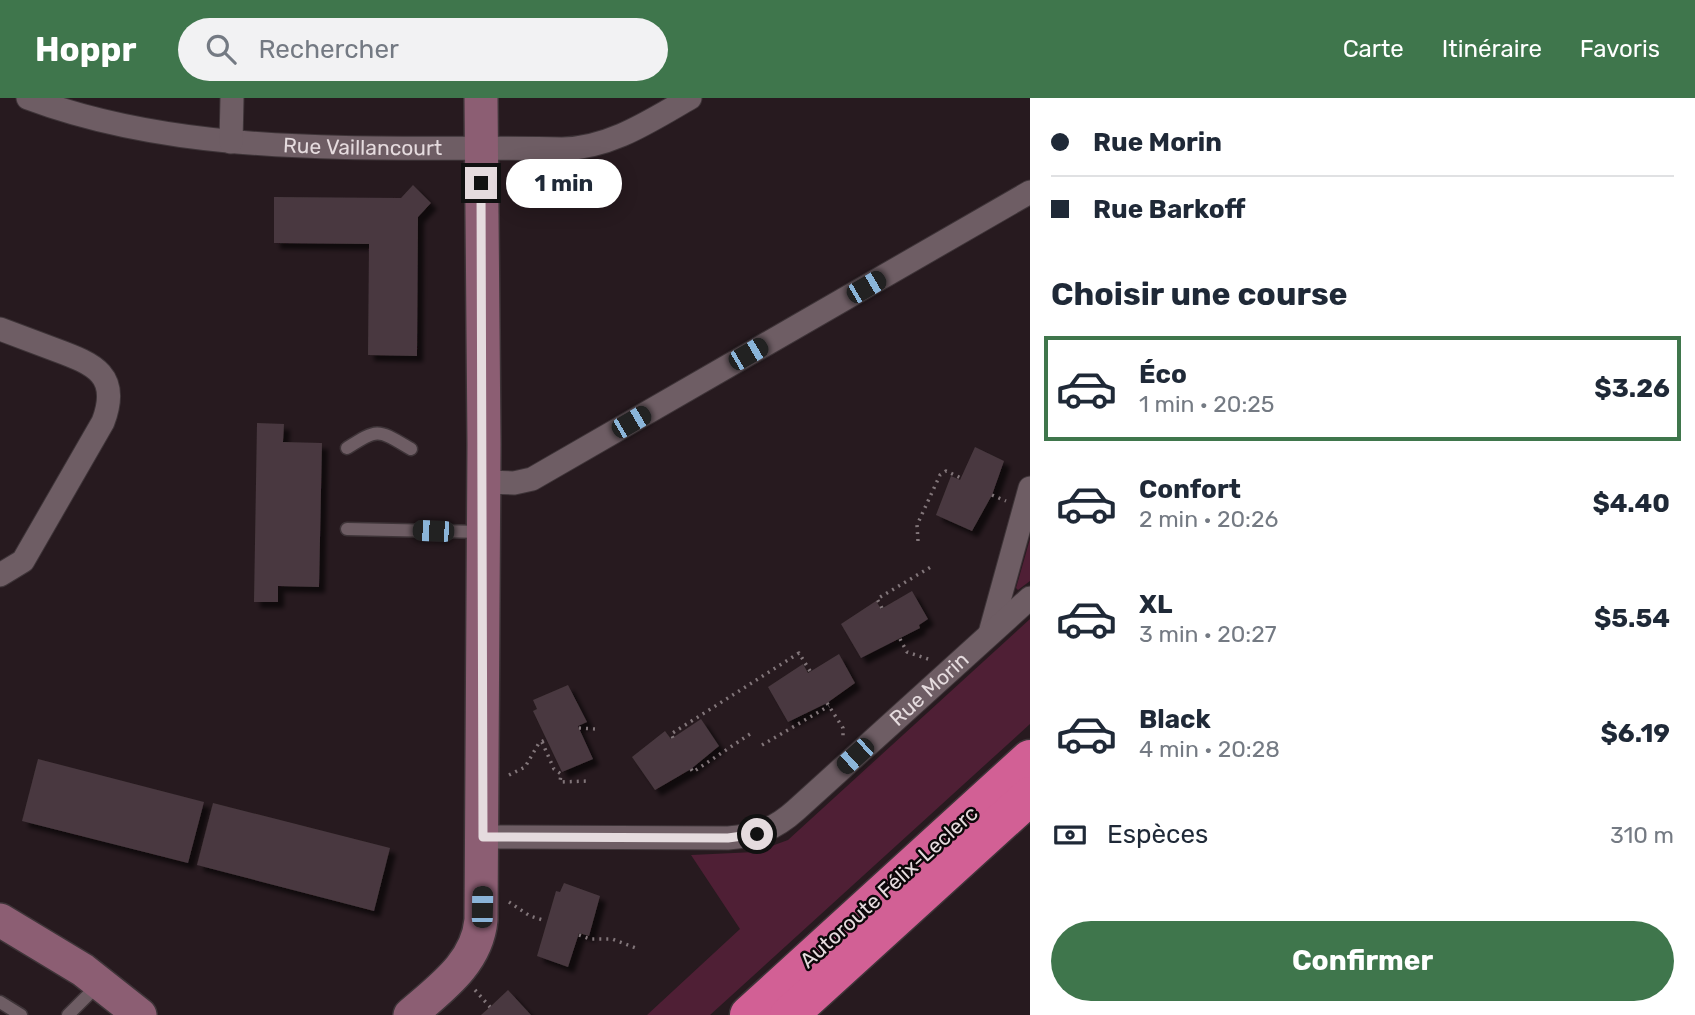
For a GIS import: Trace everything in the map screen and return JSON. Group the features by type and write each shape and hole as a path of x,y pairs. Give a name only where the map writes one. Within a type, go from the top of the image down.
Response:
{"highway":[{"name":"Autoroute Félix-Leclerc","path":"748,1015 1030,759"},
{"name":"Autoroute Félix-Leclerc","path":"789,1015 1030,796"}],"street":[{"name":"Rue Vaillancourt","path":"28,98 123,127 231,142 481,148 588,147 628,133 690,98"},
{"path":"231,142 232,98"},
{"path":"410,1015 460,968 476,946 481,920 484,482 481,98"},
{"path":"484,482 514,483 532,479 1030,192"},
{"path":"0,329 94,365 102,372 109,392 108,409 103,422 23,561 0,575"},
{"path":"990,633 1030,488"},
{"name":"Rue Morin","path":"483,837 728,838 764,832 784,821 1030,598"},
{"path":"0,920 101,983 140,1015"}],"lane":[{"path":"347,449 373,433 387,436 411,449"},
{"path":"347,528 484,532"},
{"path":"68,1015 101,983"},
{"path":"0,1002 21,1015"}],"path":[{"path":"918,541 917,524 940,475 946,471 961,478"},
{"path":"992,495 1010,503"},
{"path":"883,608 877,598 934,565"},
{"path":"900,639 907,652 935,662"},
{"path":"673,738 671,734 799,653 810,671"},
{"path":"762,745 828,704 843,729 845,744"},
{"path":"579,728 595,729"},
{"path":"691,769 693,772 753,732"},
{"path":"509,775 525,767 544,741 554,769 561,774 560,782 589,781"},
{"path":"509,902 530,916 546,921"},
{"path":"579,935 590,939 612,939 636,948"},
{"path":"473,989 490,1007"}],"shaded area":[{"path":"1030,539 1030,581 1018,590 1016,588"},
{"path":"1030,619 1030,724 710,1015 647,1015 740,929 691,855 755,852 788,840"}],"building":[{"path":"413,185 431,203 418,217 417,356 368,355 369,244 274,243 274,197 401,198"},
{"path":"257,423 284,424 283,442 322,443 319,587 278,586 278,602 254,602"},
{"path":"975,447 1004,461 992,495 972,531 936,515 951,476 960,480"},
{"path":"912,591 928,619 919,625 920,628 861,658 841,624 876,601 881,609"},
{"path":"839,654 855,683 827,703 788,722 768,687 803,664 808,673"},
{"path":"568,685 587,722 578,726 593,759 562,772 533,711 537,709 533,700"},
{"path":"701,719 719,746 691,769 655,790 632,757 665,731 671,739"},
{"path":"38,759 204,802 188,863 22,821"},
{"path":"213,803 390,848 374,911 197,865"},
{"path":"564,883 600,896 589,936 579,933 568,967 537,956 556,891 560,892"},
{"path":"508,990 531,1015 481,1015 490,1007"}],"route":[{"path":"481,183 484,444 483,837 728,838 757,834"}]}
